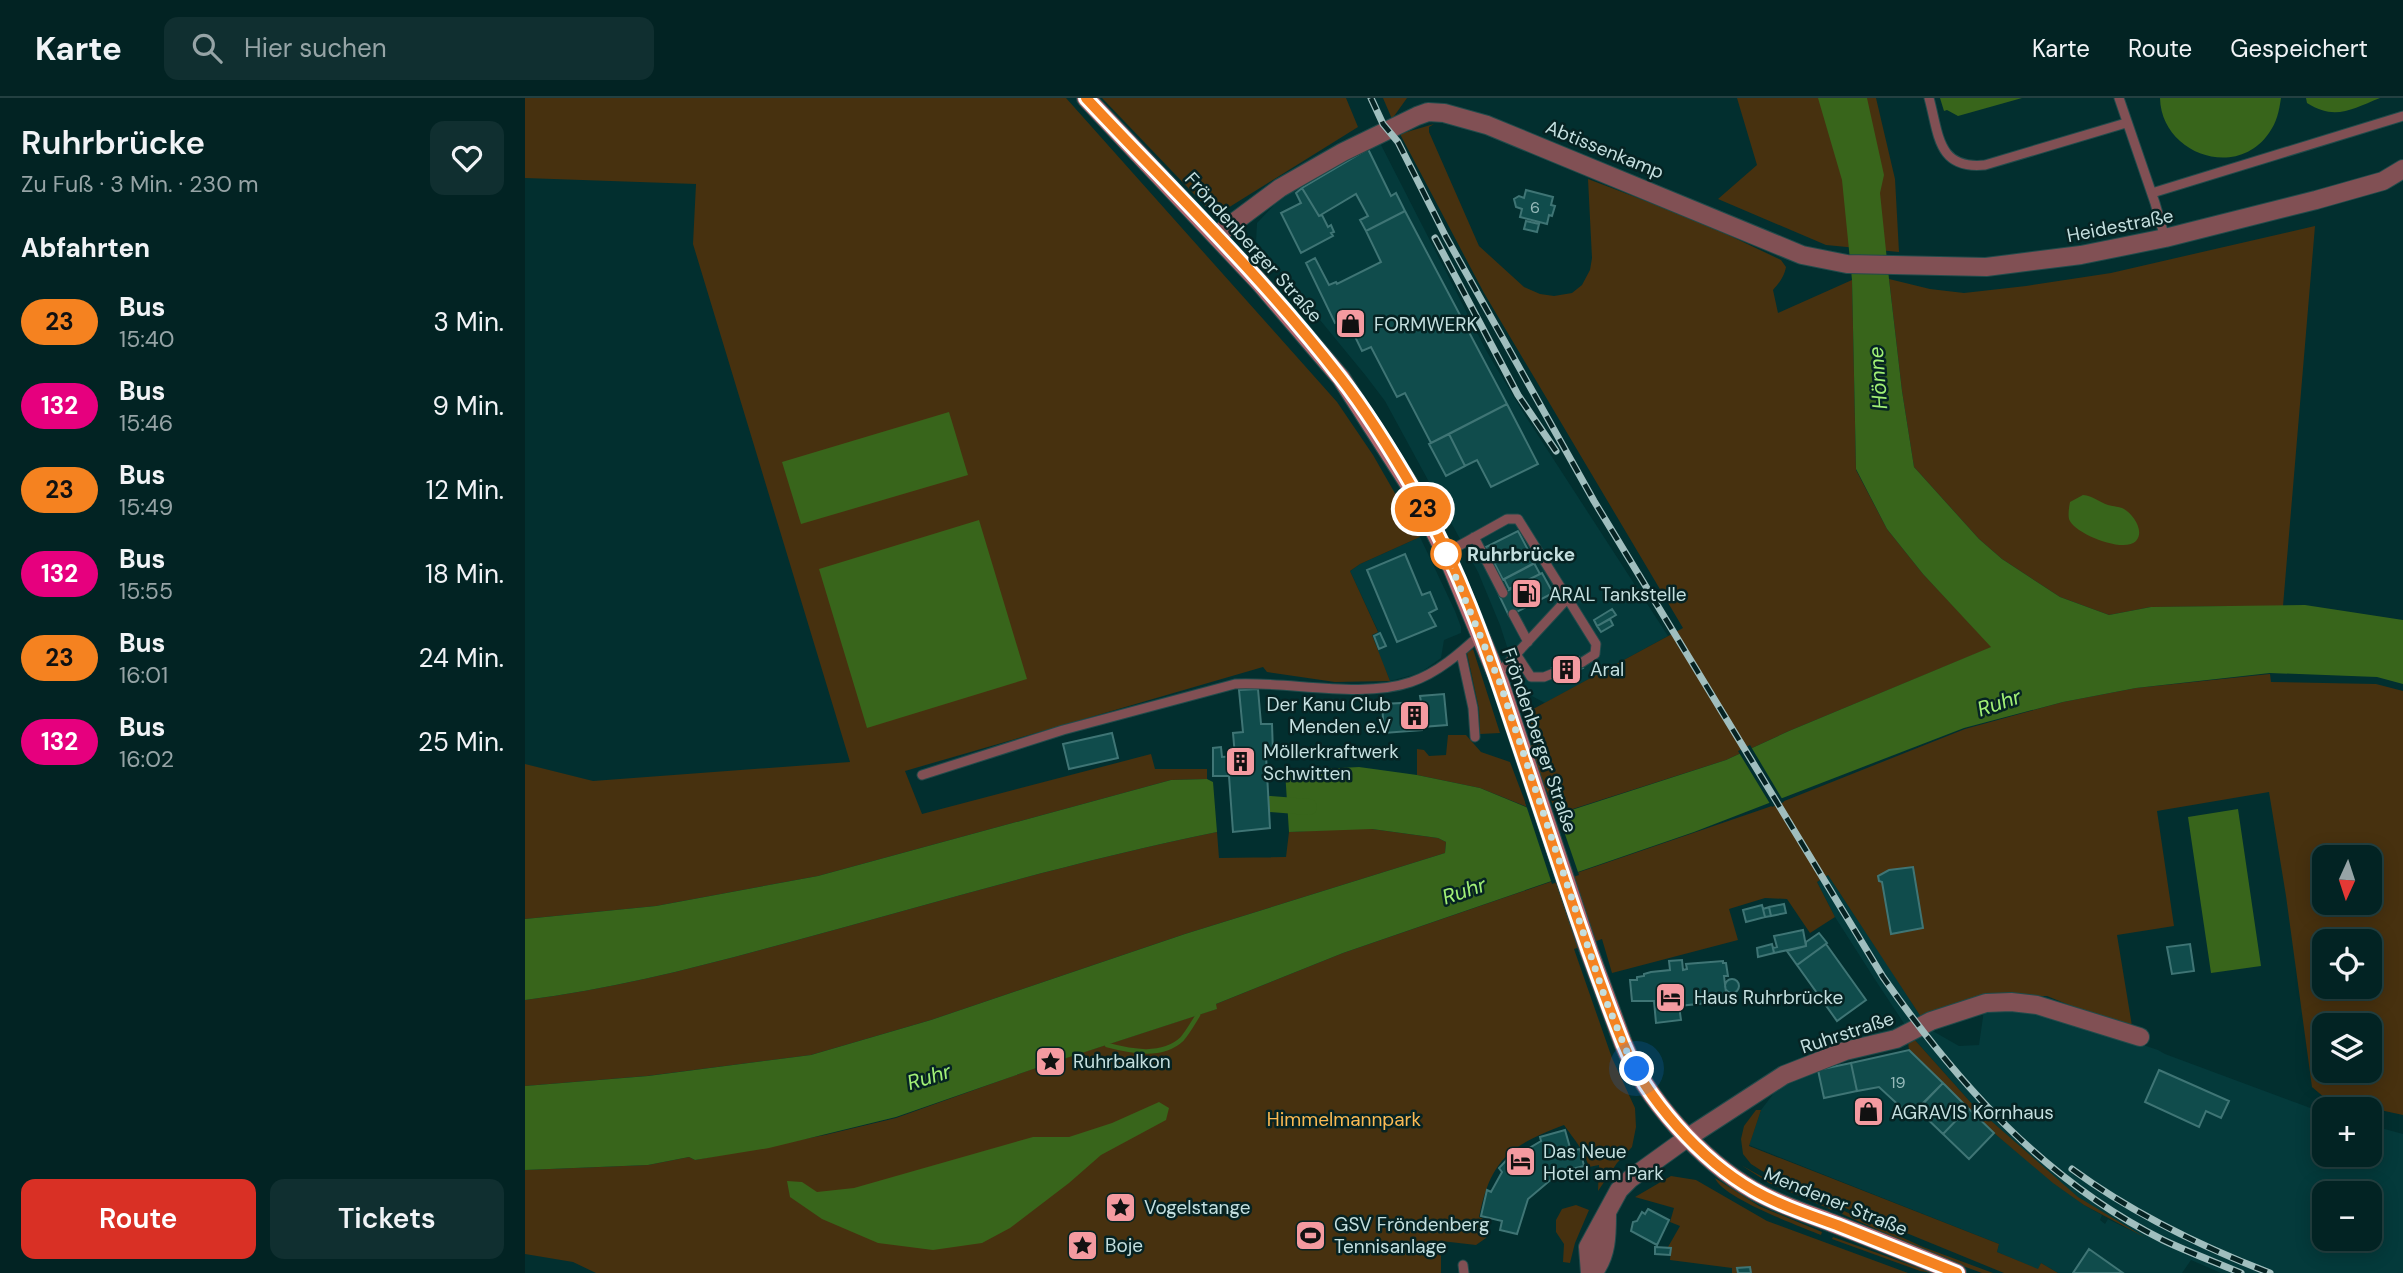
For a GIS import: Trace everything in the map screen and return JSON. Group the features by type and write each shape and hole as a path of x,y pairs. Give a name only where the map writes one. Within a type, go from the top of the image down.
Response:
{"main road":[{"name":"Fröndenberger Straße","path":"1086,98 1217,235 1341,378 1416,495 1446,553 1481,634 1558,858"},
{"name":"Mendener Straße","path":"1558,858 1595,969 1629,1057 1667,1115 1687,1138 1726,1172 1754,1191 1957,1273"}],"street":[{"name":"Abtissenkamp","path":"1217,235 1280,188 1343,152 1392,127 1428,112 1436,112 1461,116 1521,137 1802,255 1841,263"},
{"name":"Heidestraße","path":"1841,263 1986,267 2081,255 2165,238 2383,181 2403,169"},
{"name":"Ruhrstraße","path":"1591,1273 1600,1265 1605,1252 1607,1213 1619,1190 1687,1138 1784,1075 1845,1051 1896,1039 1931,1021 1986,1003 2037,1005 2140,1037"}],"lane":[{"path":"1929,98 1944,152 1956,162 1969,166 1985,165 2126,123"},
{"path":"2119,98 2165,238"},
{"path":"2152,193 2403,116"},
{"path":"1446,553 1507,519 1518,519 1597,648 1592,657 1581,663"},
{"path":"1474,537 1503,593"},
{"path":"1497,675 1568,598"},
{"path":"1513,614 1528,642"},
{"path":"922,775 1063,730 1234,684 1383,688 1408,683 1427,675 1461,653 1481,634"},
{"path":"1461,653 1473,708 1475,737"},
{"path":"1516,654 1531,677 1544,677 1554,673"}],"shaded area":[{"path":"1379,141 1487,352 1668,636 1545,703 1521,690 1500,625 1478,572 1385,401 1256,242 1257,223 1275,204 1306,181"},
{"path":"1420,537 1455,611 1461,633 1444,640 1441,658 1420,673 1390,681 1371,635 1378,631 1350,571"},
{"path":"1828,875 1923,1020 1907,1028 1874,978 1835,917 1817,882"},
{"path":"2017,1008 2095,1029 2158,1050 2312,1109 2312,1167 2382,1167 2382,1128 2403,1134 2403,1273 2221,1273 2191,1260 2182,1273 2058,1273 2041,1263 2039,1270 1997,1252 1999,1244 1749,1145 1761,1110 1777,1089 1818,1070 1909,1050 1994,1133 2084,1205 2102,1215 2100,1220 2105,1224 2108,1219 2132,1231 2078,1198 1973,1105 1914,1039 1931,1030 1959,1046 1979,1045 1984,1010"}],"green space":[{"path":"525,98 1066,98 1337,402 1373,455 1420,537 1350,571 1378,632 1372,635 1390,681 1335,682 1267,672 1263,667 905,771 922,814 1151,754 1155,769 1207,769 1207,779 1171,780 818,876 656,906 525,919 525,764 593,781 850,762 693,244 696,184 525,178"},
{"path":"1102,98 1346,98 1358,127 1215,216"},
{"path":"1383,98 1407,98 1392,119"},
{"path":"1737,98 1876,98 1895,179 1899,252 1826,245 1718,199 1757,165"},
{"path":"1434,124 1429,127 1429,132 1479,246 1524,287 1540,294 1554,296 1572,293 1582,285 1590,270 1592,258 1588,179 1701,222 1781,260 1786,267 1785,271 1773,290 1778,313 1852,280 1856,470 1887,529 1923,574 1992,647 1726,760 1557,814 1528,748 1534,743 1524,714 1683,628 1484,293 1400,134"},
{"path":"2315,226 2283,606 2151,607 2109,615 2060,597 2002,559 1979,539 1914,467 1889,279 1930,289 1964,293 2026,286 2111,273"},
{"path":"1473,649 1500,733 1480,734 1479,709 1467,653"},
{"name":"Himmelmannpark","path":"2270,674 2271,682 2376,684 2403,691 2403,1115 2382,1110 2382,1097 2324,1097 2312,1087 2269,792 2157,811 2174,926 2117,935 2132,1026 2096,1016 2047,996 1984,997 1923,1020 1828,875 1817,882 1835,917 1810,933 1787,899 1765,898 1729,909 1738,940 1612,973 1602,939 1574,949 1612,1058 1635,1108 1636,1127 1632,1147 1598,1191 1599,1165 1589,1167 1564,1125 1517,1148 1497,1168 1484,1197 1479,1217 1490,1222 1486,1238 1476,1245 1441,1241 1441,1273 596,1273 573,1262 525,1254 525,1170 648,1165 689,1157 695,1160 825,1135 896,1118 1041,1066 1216,1009 1216,1004 1343,953 1769,807 1965,729 2063,702 2136,688"},
{"path":"1448,735 1466,735 1481,752 1510,762 1527,807 1480,788 1417,775 1417,749 1424,750 1429,756 1446,755"},
{"path":"1372,829 1438,838 1446,842 1445,853 1185,934 931,1020 811,1055 647,1076 525,1086 525,1000 592,990 691,968 1163,843 1217,832 1219,858 1286,857 1289,832"},
{"path":"1914,1039 1973,1105 2078,1197 2146,1238 2084,1205 2053,1183 1994,1133 1909,1050 1908,1042"},
{"path":"1756,1110 1761,1110 1749,1146 1999,1244 1997,1252 2038,1269 2041,1263 2058,1273 2004,1273 1762,1171 1751,1164 1743,1154 1741,1139 1744,1126"},
{"path":"1741,1165 1777,1185 1832,1207 1832,1210 1769,1183"},
{"path":"1671,1176 1696,1180 1767,1221 1908,1273 1732,1273 1732,1268 1670,1260 1671,1247 1668,1247 1680,1226 1670,1222 1674,1208 1635,1197"},
{"path":"1715,1178 1759,1206 1822,1232 1821,1235 1731,1194 1720,1186"},
{"path":"1576,1205 1589,1210 1570,1263 1563,1262 1564,1244 1556,1232 1556,1220 1562,1209"},
{"path":"1844,1211 1923,1247 1993,1273 1982,1273 1941,1258 1842,1214"},
{"path":"1833,1237 1933,1273 1920,1271 1832,1239"}],"water":[{"path":"1818,98 1867,98 1884,175 1880,193 1902,391 1914,467 1979,539 2002,559 2060,597 2109,615 2151,607 2305,605 2403,620 2403,684 2377,677 2270,673 2136,688 2063,702 1964,728 1694,832 1343,953 1216,1004 1217,1009 896,1117 769,1148 695,1160 689,1157 648,1165 525,1170 525,1086 648,1076 811,1055 931,1020 1185,934 1445,853 1446,842 1438,838 1372,829 1289,832 1285,771 1359,767 1417,775 1480,788 1550,817 1726,760 1991,647 1923,574 1887,529 1856,469 1852,280 1842,180"},
{"path":"1940,98 2022,98 1958,116 1944,111"},
{"path":"2160,98 2281,98 2274,125 2255,148 2238,156 2220,158 2186,146 2173,133 2164,117"},
{"path":"2306,98 2380,98 2352,109 2335,112 2317,108 2307,103"},
{"path":"949,412 968,475 801,524 782,462"},
{"path":"2083,495 2127,511 2139,528 2136,541 2121,545 2099,540 2079,530 2069,519 2070,502"},
{"path":"979,520 1027,679 867,728 819,569"},
{"path":"1207,779 1213,782 1217,832 1056,870 691,968 592,990 525,1000 525,919 656,906 818,876 1171,780"},
{"path":"2238,809 2261,966 2211,973 2188,817"},
{"path":"1159,1102 1169,1108 1166,1120 1101,1155 1010,1228 982,1243 933,1250 878,1243 822,1219 790,1197 787,1181 802,1182 817,1192 854,1188 1033,1137 1069,1137 1112,1123"}],"pier":[{"path":"1750,745 1784,802 1772,807 1738,751"},
{"path":"1525,802 1550,813 1557,811 1579,875 1552,884"}],"building":[{"path":"1368,149 1391,196 1396,193 1405,211 1366,231 1360,220 1368,216 1356,194 1319,216 1302,188"},
{"path":"1302,188 1319,216 1322,215 1334,232 1331,233 1333,236 1301,253 1281,213 1301,203 1296,193"},
{"path":"1526,190 1553,197 1551,205 1555,206 1547,224 1520,217 1522,209 1516,207 1514,199 1519,196 1524,198"},
{"path":"1405,211 1507,404 1431,443 1405,393 1397,397 1371,347 1362,351 1346,318 1335,323 1306,263 1315,258 1329,285 1336,282 1337,284 1381,262 1366,231"},
{"path":"1526,221 1539,224 1537,232 1524,229"},
{"path":"1507,404 1538,464 1491,487 1477,460 1465,466 1449,434"},
{"path":"1449,434 1465,466 1446,476 1429,444"},
{"path":"1518,531 1535,563 1503,580 1486,547"},
{"path":"1405,554 1422,595 1430,592 1437,609 1429,613 1436,626 1397,642 1367,570"},
{"path":"1534,563 1540,574 1509,589 1504,579"},
{"name":"ARAL Tankstelle","path":"1542,573 1553,593 1509,616 1499,595"},
{"path":"1612,609 1616,615 1597,626 1594,620"},
{"path":"1610,619 1613,625 1601,632 1597,626"},
{"path":"1380,633 1386,646 1379,649 1374,636"},
{"name":"Aral","path":"1579,657 1583,668 1578,670 1580,675 1564,682 1562,677 1557,679 1552,668"},
{"name":"Möllerkraftwerk Schwitten","path":"1258,689 1261,724 1272,724 1273,754 1266,755 1270,828 1233,832 1229,776 1213,776 1213,748 1221,747 1222,757 1235,756 1233,733 1243,732 1239,690"},
{"name":"Der Kanu Club Menden e.V","path":"1444,694 1447,725 1384,733 1382,704 1421,702 1420,696"},
{"path":"1112,733 1118,758 1069,769 1063,744"},
{"path":"1913,867 1923,928 1891,934 1882,882 1878,876 1889,870"},
{"path":"1784,904 1786,913 1771,916 1769,907"},
{"path":"1762,905 1765,917 1746,922 1743,910"},
{"path":"1769,907 1771,916 1765,917 1763,909"},
{"path":"1803,930 1806,946 1774,953 1773,948 1777,947 1774,936"},
{"path":"1819,933 1827,943 1797,965 1787,951 1806,946 1806,942"},
{"path":"1772,944 1774,953 1758,957 1757,948"},
{"path":"1826,944 1866,1000 1837,1021 1797,965"},
{"path":"2190,944 2194,971 2172,974 2167,947"},
{"path":"1682,960 1683,970 1687,969 1686,964 1726,963 1728,976 1724,976 1727,1001 1679,1006 1681,1020 1656,1023 1654,1001 1632,1001 1630,980 1637,980 1637,977 1651,972 1670,970 1669,961"},
{"path":"1732,979 1737,981 1737,991 1732,993 1727,991 1725,986 1727,981"},
{"path":"1909,1050 1943,1083 1917,1110 1906,1112 1879,1087 1857,1091 1851,1063"},
{"path":"1851,1063 1857,1091 1824,1098 1818,1070"},
{"path":"2159,1070 2229,1101 2221,1118 2206,1111 2199,1127 2145,1102"},
{"path":"1943,1083 1968,1108 1943,1134 1917,1109"},
{"path":"1968,1108 1994,1133 1969,1159 1943,1134"},
{"path":"1565,1130 1571,1151 1580,1149 1584,1166 1560,1172 1528,1199 1517,1234 1500,1230 1502,1221 1481,1216 1487,1190 1491,1192 1502,1172 1499,1168 1517,1149 1521,1153 1541,1141 1540,1137"},
{"path":"1648,1209 1669,1220 1657,1245 1631,1231 1633,1222"},
{"path":"1655,1247 1671,1248 1670,1255 1655,1254"},
{"path":"2089,1249 2123,1273 2073,1273"},
{"path":"1750,1267 1751,1273 1738,1273 1737,1268"}],"waterway":[{"path":"1270,804 1309,807"},
{"path":"1107,1045 1136,1051 1165,1049 1182,1039 1198,1015"}],"railway":[{"path":"1371,98 1383,124 1398,142 1446,237 1594,501 1883,977 1911,1016 1941,1055 2007,1126 2042,1159 2080,1189 2163,1240 2241,1273"},
{"path":"1435,238 1518,395 1556,451"},
{"path":"2072,1169 2118,1200 2167,1227 2270,1273"}],"bus line":[{"name":"23","path":"1086,98 1217,235 1341,378 1416,495 1448,558 1500,683 1605,998 1623,1043 1629,1057 1667,1115 1687,1138 1719,1166 1754,1191 1957,1273"}],"place":[{"name":"FORMWERK","path":"1351,324"},
{"name":"Ruhrbrücke","path":"1446,554"},
{"name":"ARAL Tankstelle","path":"1526,594"},
{"name":"Aral","path":"1567,669"},
{"name":"Der Kanu Club Menden e.V","path":"1414,715"},
{"name":"Möllerkraftwerk Schwitten","path":"1240,762"},
{"name":"Haus Ruhrbrücke","path":"1671,997"},
{"name":"Ruhrbalkon","path":"1050,1061"},
{"name":"AGRAVIS Kornhaus","path":"1868,1112"},
{"name":"Das Neue Hotel am Park","path":"1520,1162"},
{"name":"Vogelstange","path":"1121,1207"},
{"name":"GSV Fröndenberg Tennisanlage","path":"1311,1235"},
{"name":"Boje","path":"1082,1245"}],"route":[{"path":"1446,554 1500,683 1605,998 1629,1057 1637,1069"}],"water label":[{"name":"Hönne","path":"1878,378"},
{"name":"Ruhr","path":"1999,703"},
{"name":"Ruhr","path":"1464,891"},
{"name":"Ruhr","path":"929,1077"}]}
